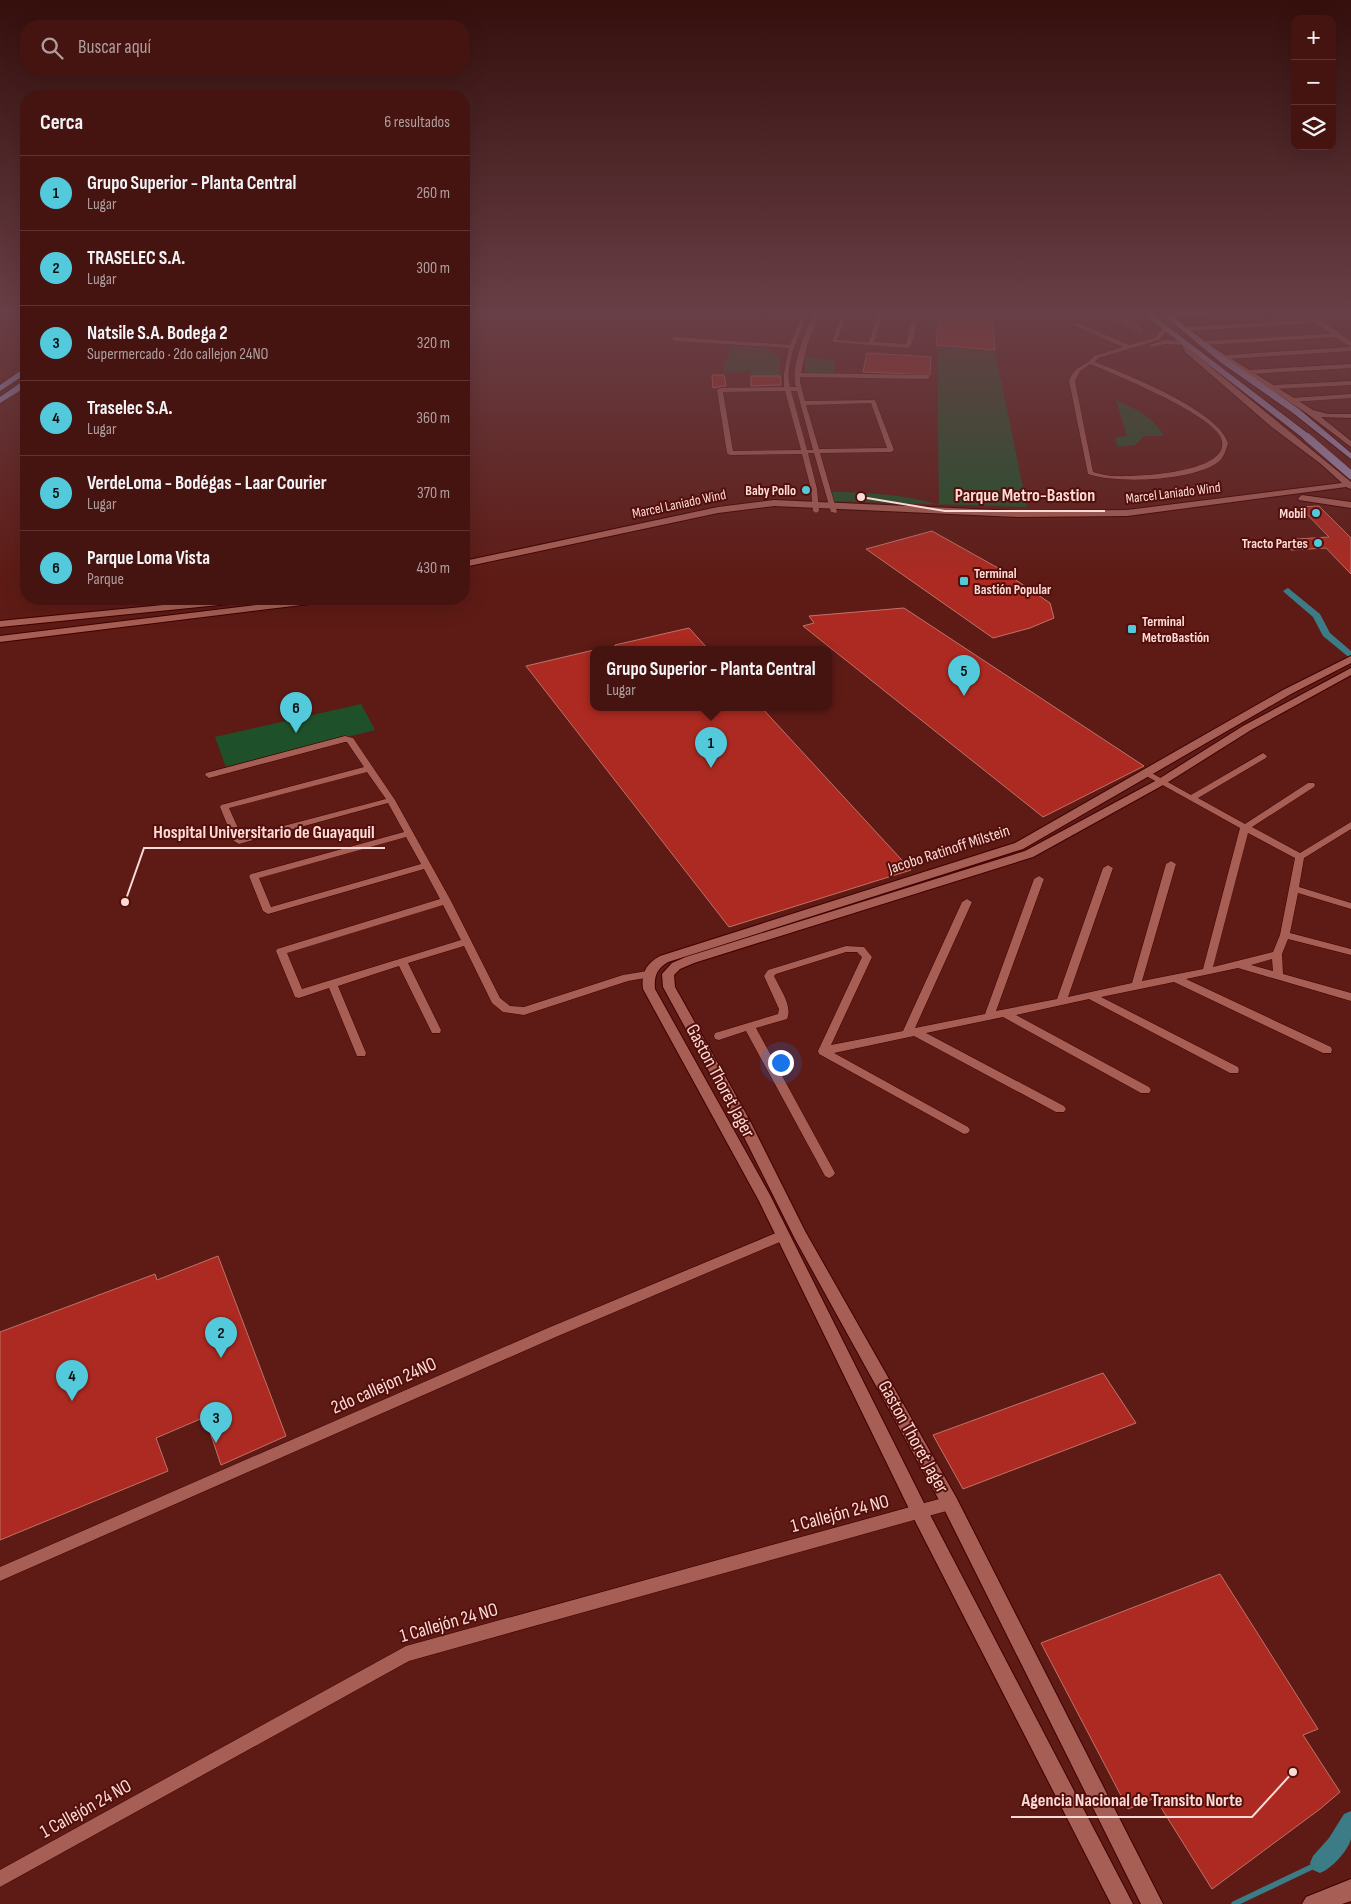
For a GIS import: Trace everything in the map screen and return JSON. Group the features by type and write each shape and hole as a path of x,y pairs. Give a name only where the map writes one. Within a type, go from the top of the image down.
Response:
{"main road":[{"path":"1246,401 1327,465 1350,487"},
{"path":"1260,401 1307,437 1351,475"},
{"path":"1281,401 1325,434 1351,457"},
{"path":"1293,401 1308,410 1351,445"},
{"path":"1308,410 1326,416 1351,416"},
{"path":"1327,465 1351,469"},
{"path":"1320,488 1331,479 1327,465"},
{"name":"Marcel Laniado Wind","path":"833,509 1018,514 1118,513 1169,509 1320,488 1350,487"},
{"name":"Marcel Laniado Wind","path":"470,563 738,506 774,504 1019,521 1076,521 1167,515 1302,498 1350,487"},
{"path":"1302,498 1351,505"},
{"name":"Marcel Laniado Wind","path":"470,571 725,515 756,511 816,508"},
{"path":"0,624 189,605"},
{"path":"0,639 277,605"},
{"name":"Jacobo Ratinoff Milstein","path":"668,974 676,966 690,960 1019,846 1287,692 1351,659"},
{"name":"Jacobo Ratinoff Milstein","path":"647,975 652,966 664,959 1029,854 1160,782 1247,728 1351,671"},
{"name":"Gaston Thoret Jager","path":"668,974 669,987 742,1119 800,1235 950,1503 1152,1904"},
{"name":"Gaston Thoret Jager","path":"647,975 649,988 765,1199 920,1513 1122,1904"},
{"path":"723,1125 742,1119"},
{"path":"1312,1904 1351,1890"}],"street":[{"path":"722,401 730,453 817,452 891,450 874,401 803,403 817,452 833,509"},
{"path":"791,401 816,508"},
{"path":"1076,401 1090,473 1107,479 1162,475 1196,469 1214,462 1222,453 1225,442 1220,431 1205,419 1171,401"},
{"path":"209,775 345,739 353,742 409,833 496,1000 507,1009 524,1011 627,978 647,975"},
{"path":"1192,798 1263,756"},
{"path":"368,769 224,807 239,841 390,800"},
{"path":"1145,773 1300,857"},
{"path":"1207,972 1245,828 1311,785"},
{"path":"1278,976 1277,954 1285,935 1300,857 1351,825"},
{"path":"409,833 254,876 268,911 427,866"},
{"path":"1136,986 1171,864"},
{"path":"1061,1002 1108,868"},
{"path":"989,1017 1039,879"},
{"path":"1294,889 1351,906"},
{"path":"446,901 280,950 299,994 466,942"},
{"path":"911,1033 967,902"},
{"path":"1285,935 1351,952"},
{"path":"719,1036 784,1016 784,1009 769,976 772,972 846,949 860,949 866,957 823,1051"},
{"path":"823,1051 1207,972 1277,954"},
{"path":"402,962 436,1030"},
{"path":"1238,965 1351,997"},
{"path":"1175,978 1327,1050"},
{"path":"332,984 361,1053"},
{"path":"1091,996 1234,1070"},
{"path":"1004,1014 1146,1090"},
{"path":"750,1028 829,1173"},
{"path":"911,1033 1060,1109"},
{"path":"823,1051 964,1130"},
{"name":"2do callejon 24NO","path":"0,1574 553,1332 783,1235"},
{"name":"1 Callejón 24 NO","path":"0,1879 406,1654 920,1513 950,1503"}],"green space":[{"path":"938,401 1005,401 1027,507 939,504"},
{"path":"1116,401 1137,410 1155,424 1164,436 1144,436 1135,445 1118,447 1115,437 1127,436"},
{"path":"829,492 884,494 936,504 831,501"},
{"path":"361,704 375,730 226,767 215,737"}],"building":[{"path":"1319,506 1351,538 1351,574 1326,548 1291,550 1281,540 1329,537 1300,507"},
{"name":"Terminal Bastión Popular","path":"932,531 998,568 1050,603 1054,618 1030,628 993,638 866,549"},
{"path":"904,608 1144,766 1043,817 832,649 832,646 828,646 803,626 814,623 809,616"},
{"path":"689,628 705,646 615,646"},
{"path":"590,651 590,711 765,711 911,870 729,927 526,666"},
{"path":"218,1256 286,1436 221,1465 205,1417 156,1438 168,1471 0,1540 0,1332 155,1274 157,1280"},
{"path":"1103,1373 1136,1423 963,1489 933,1435"},
{"path":"1220,1574 1318,1729 1303,1735 1340,1792 1212,1889 1155,1798 1128,1809 1041,1643"}],"waterway":[{"path":"1288,591 1317,616 1326,634 1351,656"},
{"path":"1320,1863 1336,1845 1351,1821"},
{"path":"1234,1904 1320,1863"}],"place":[{"name":"Baby Pollo","path":"806,490"},
{"name":"Parque Metro-Bastion","path":"861,497"},
{"name":"Mobil","path":"1316,513"},
{"name":"Tracto Partes","path":"1318,543"},
{"name":"Terminal Bastión Popular","path":"964,581"},
{"name":"Terminal MetroBastión","path":"1132,629"},
{"name":"VerdeLoma - Bodégas - Laar Courier","path":"964,696"},
{"name":"Parque Loma Vista","path":"296,733"},
{"name":"Grupo Superior - Planta Central","path":"711,768"},
{"name":"Hospital Universitario de Guayaquil","path":"125,902"},
{"name":"TRASELEC S.A.","path":"221,1358"},
{"name":"Traselec S.A.","path":"72,1401"},
{"name":"Natsile S.A. Bodega 2","path":"216,1443"},
{"name":"Agencia Nacional de Transito Norte","path":"1293,1772"}]}
